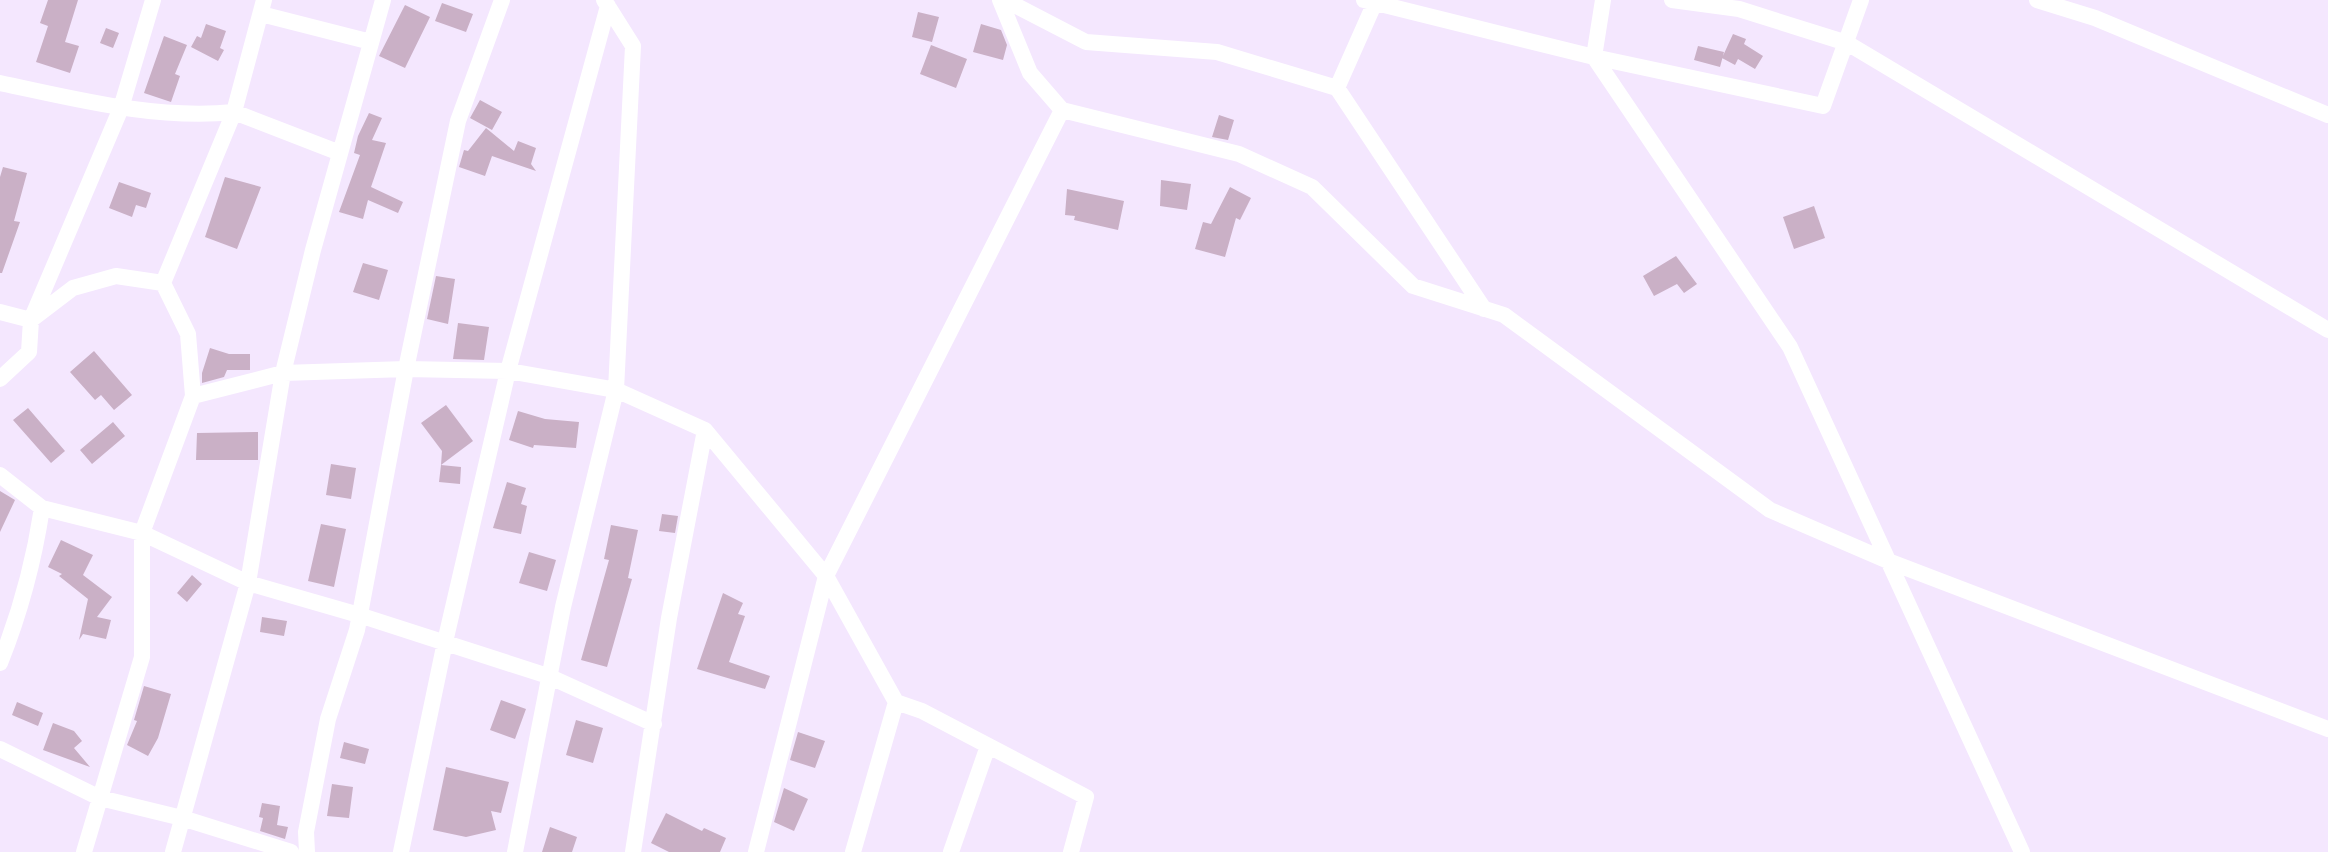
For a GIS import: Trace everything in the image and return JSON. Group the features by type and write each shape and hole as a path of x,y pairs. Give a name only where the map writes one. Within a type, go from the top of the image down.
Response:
{"street":[{"path":"0,379 29,352 31,320 121,108 153,0"},
{"path":"173,852 248,583 283,374 313,250 383,0"},
{"path":"307,852 306,832 328,719 359,615 406,369 458,121 502,0"},
{"path":"1000,0 1030,73 1062,110 1239,154 1312,187 1413,286 1504,315 1770,510 1888,561 2328,729"},
{"path":"1005,0 1086,42 1216,52 1337,88 1484,309"},
{"path":"1603,0 1594,57 1790,347 2022,852"},
{"path":"1672,0 1739,9 1847,43 2328,330"},
{"path":"1337,88 1371,2 1594,57 1823,106 1861,0"},
{"path":"2037,0 2095,18 2328,115"},
{"path":"401,852 445,642 508,371 606,3"},
{"path":"515,852 548,676 616,390 633,46 606,3"},
{"path":"84,852 142,657 142,533 193,396 188,334 163,283 234,112 262,7 371,42"},
{"path":"0,83 121,108 216,114 234,112 340,153"},
{"path":"756,852 826,576 1062,110"},
{"path":"31,320 73,288 116,276 163,283"},
{"path":"0,312 31,320"},
{"path":"193,396 283,374 406,369 508,371 616,390 705,430 826,576 896,702 922,711 1086,797 1071,852"},
{"path":"633,852 669,618 705,430"},
{"path":"0,475 42,508 142,533 248,583 359,615 548,676 654,724"},
{"path":"0,663 14,630 36,549 42,508"},
{"path":"853,852 896,702"},
{"path":"951,852 988,746"},
{"path":"0,748 100,798 182,819 291,852"}],"building":[{"path":"48,0 78,0 65,42 79,46 70,73 36,62 48,26 40,23"},
{"path":"442,3 473,14 466,32 435,21"},
{"path":"405,5 430,17 405,68 379,56"},
{"path":"918,12 939,17 932,42 912,37"},
{"path":"206,24 226,31 220,48 224,50 218,61 191,47 197,36 201,38"},
{"path":"981,24 1001,30 1007,45 1003,60 973,52"},
{"path":"106,28 119,33 113,48 100,43"},
{"path":"1733,34 1746,39 1744,44 1763,56 1755,69 1738,59 1735,65 1722,58"},
{"path":"164,36 187,45 175,74 180,76 171,102 144,93"},
{"path":"931,45 967,59 956,88 920,74"},
{"path":"1698,46 1724,52 1720,67 1694,60"},
{"path":"480,100 502,112 492,130 470,118"},
{"path":"369,113 382,118 372,140 386,143 371,187 403,202 398,213 368,200 363,219 339,212 360,155 354,153 358,136"},
{"path":"1219,115 1234,120 1228,140 1212,137"},
{"path":"486,128 514,151 518,141 536,148 531,164 536,171 492,156 485,176 459,167 464,150 468,151"},
{"path":"3,167 27,173 14,221 20,222 2,273 0,273 0,177"},
{"path":"225,177 261,187 237,249 205,237"},
{"path":"1161,180 1191,184 1187,210 1160,206"},
{"path":"119,182 151,193 146,208 136,205 132,217 109,208"},
{"path":"1230,187 1251,198 1240,220 1236,218 1225,257 1195,249 1203,222 1211,224"},
{"path":"1067,189 1124,201 1118,230 1074,220 1075,216 1065,215"},
{"path":"1814,206 1825,238 1794,249 1783,217"},
{"path":"1676,256 1697,284 1684,293 1677,284 1654,296 1643,276"},
{"path":"363,263 388,270 379,300 353,292"},
{"path":"436,276 455,279 448,324 427,319"},
{"path":"458,323 489,327 484,360 453,359"},
{"path":"210,348 229,354 250,354 250,370 227,370 224,377 202,383 202,373"},
{"path":"94,351 132,395 114,410 101,395 95,400 70,372"},
{"path":"446,405 473,441 441,465 442,451 421,423"},
{"path":"28,408 65,451 51,463 13,420"},
{"path":"518,411 545,419 579,422 576,448 534,445 533,448 509,440"},
{"path":"113,422 125,436 92,464 80,450"},
{"path":"258,432 258,460 196,460 197,433"},
{"path":"331,464 356,468 351,499 326,495"},
{"path":"441,465 461,467 460,484 439,482"},
{"path":"507,482 526,488 521,504 527,506 521,534 493,528"},
{"path":"0,491 15,500 0,532"},
{"path":"662,514 678,516 675,533 659,531"},
{"path":"321,524 346,529 334,587 308,581"},
{"path":"611,525 638,530 628,578 632,579 607,667 581,660 609,560 604,559"},
{"path":"61,540 93,555 83,575 112,597 97,617 111,620 106,639 83,634 79,640 88,599 59,576 62,574 48,567"},
{"path":"529,552 556,560 547,591 519,583"},
{"path":"192,575 202,584 187,602 177,593"},
{"path":"723,593 743,603 738,614 745,616 729,662 770,676 765,689 697,669"},
{"path":"262,617 287,621 284,636 260,632"},
{"path":"144,686 171,694 158,738 148,756 127,745 137,721 134,720"},
{"path":"501,700 526,709 515,739 490,730"},
{"path":"17,702 43,713 38,726 12,715"},
{"path":"576,720 603,728 593,763 566,755"},
{"path":"53,723 74,731 82,741 74,748 90,767 43,750"},
{"path":"798,732 825,741 815,768 790,760"},
{"path":"344,742 369,749 365,764 340,758"},
{"path":"446,767 509,782 501,813 491,811 496,830 466,837 433,830"},
{"path":"332,784 353,787 349,818 327,816"},
{"path":"784,788 808,799 794,831 774,822"},
{"path":"262,803 280,806 277,825 288,827 285,839 260,831 263,818 259,817"},
{"path":"666,813 702,831 704,828 726,838 720,852 669,852 651,843"},
{"path":"550,827 577,837 572,852 542,852"}]}
